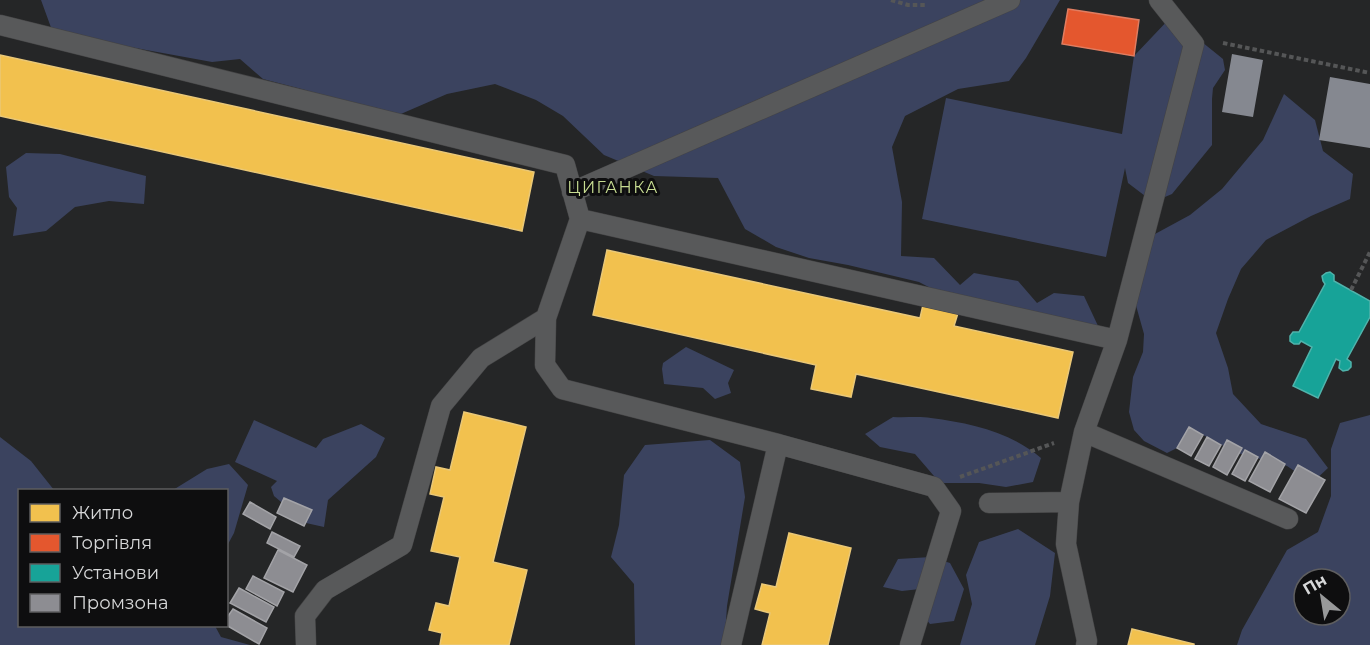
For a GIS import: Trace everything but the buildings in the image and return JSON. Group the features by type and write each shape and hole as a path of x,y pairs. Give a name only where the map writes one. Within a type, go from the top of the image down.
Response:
{"lane":[{"path":"572,192 1010,0"},
{"path":"1086,645 1066,544 1069,502 1084,432 1117,340 1194,44 1160,0"},
{"path":"0,25 565,165 580,219 546,318 545,365 562,389 778,444 934,487 951,511 910,645"},
{"path":"580,219 1117,340"},
{"path":"306,645 305,616 326,590 402,546 441,406 481,358 546,318"},
{"path":"1084,432 1287,519"},
{"path":"732,645 778,444"},
{"path":"989,503 1069,502"}],"path":[{"path":"1223,43 1370,73"},
{"path":"1351,290 1370,252"},
{"path":"934,487 1084,432"}],"shaded area":[{"path":"41,0 1060,0 1026,58 1009,81 958,89 905,116 892,147 902,202 901,256 934,258 960,285 974,273 1018,281 1037,303 1054,293 1084,296 1099,328 944,295 919,282 809,258 776,247 745,229 718,178 654,176 604,155 563,116 536,100 495,84 447,94 387,120 305,90 263,79 240,59 212,62 53,33"},
{"path":"1171,17 1223,59 1225,70 1213,88 1212,145 1172,194 1153,202 1128,183 1125,168 1106,257 922,219 946,98 1122,134 1134,56"},
{"path":"1284,94 1315,120 1323,151 1353,174 1350,199 1311,216 1266,240 1241,269 1216,333 1228,368 1233,394 1261,424 1306,439 1328,468 1312,483 1287,466 1237,453 1203,435 1167,453 1144,441 1134,430 1129,412 1133,377 1143,352 1144,334 1135,302 1131,255 1155,234 1190,215 1222,189 1263,140"},
{"path":"26,153 60,154 146,176 144,204 109,201 75,207 46,231 13,236 17,208 9,197 6,167"},
{"path":"686,347 734,370 728,383 731,393 715,399 703,388 664,384 663,363"},
{"path":"1370,415 1370,645 1237,645 1242,630 1287,550 1318,532 1331,496 1331,449 1340,423"},
{"path":"893,417 946,420 989,430 1017,441 1041,458 1033,482 1006,487 979,483 940,483 915,454 880,447 865,434"},
{"path":"254,420 316,448 323,439 361,424 385,438 376,457 328,500 324,527 306,523 274,496 271,487 277,481 235,462"},
{"path":"0,437 31,461 53,489 18,489 18,627 216,627 221,637 250,645 0,645"},
{"path":"710,440 740,462 745,497 727,606 725,637 721,645 635,645 634,584 611,557 619,525 624,475 645,445"},
{"path":"229,464 248,485 234,533 228,544 228,489 175,489 207,469"},
{"path":"1018,529 1055,553 1050,596 1035,645 960,645 972,604 966,575 979,542"},
{"path":"931,557 950,563 964,589 954,621 930,624 921,613 920,589 902,591 883,587 898,559"}],"district":[{"name":"ЦИГАНКА","path":"613,187"}]}
